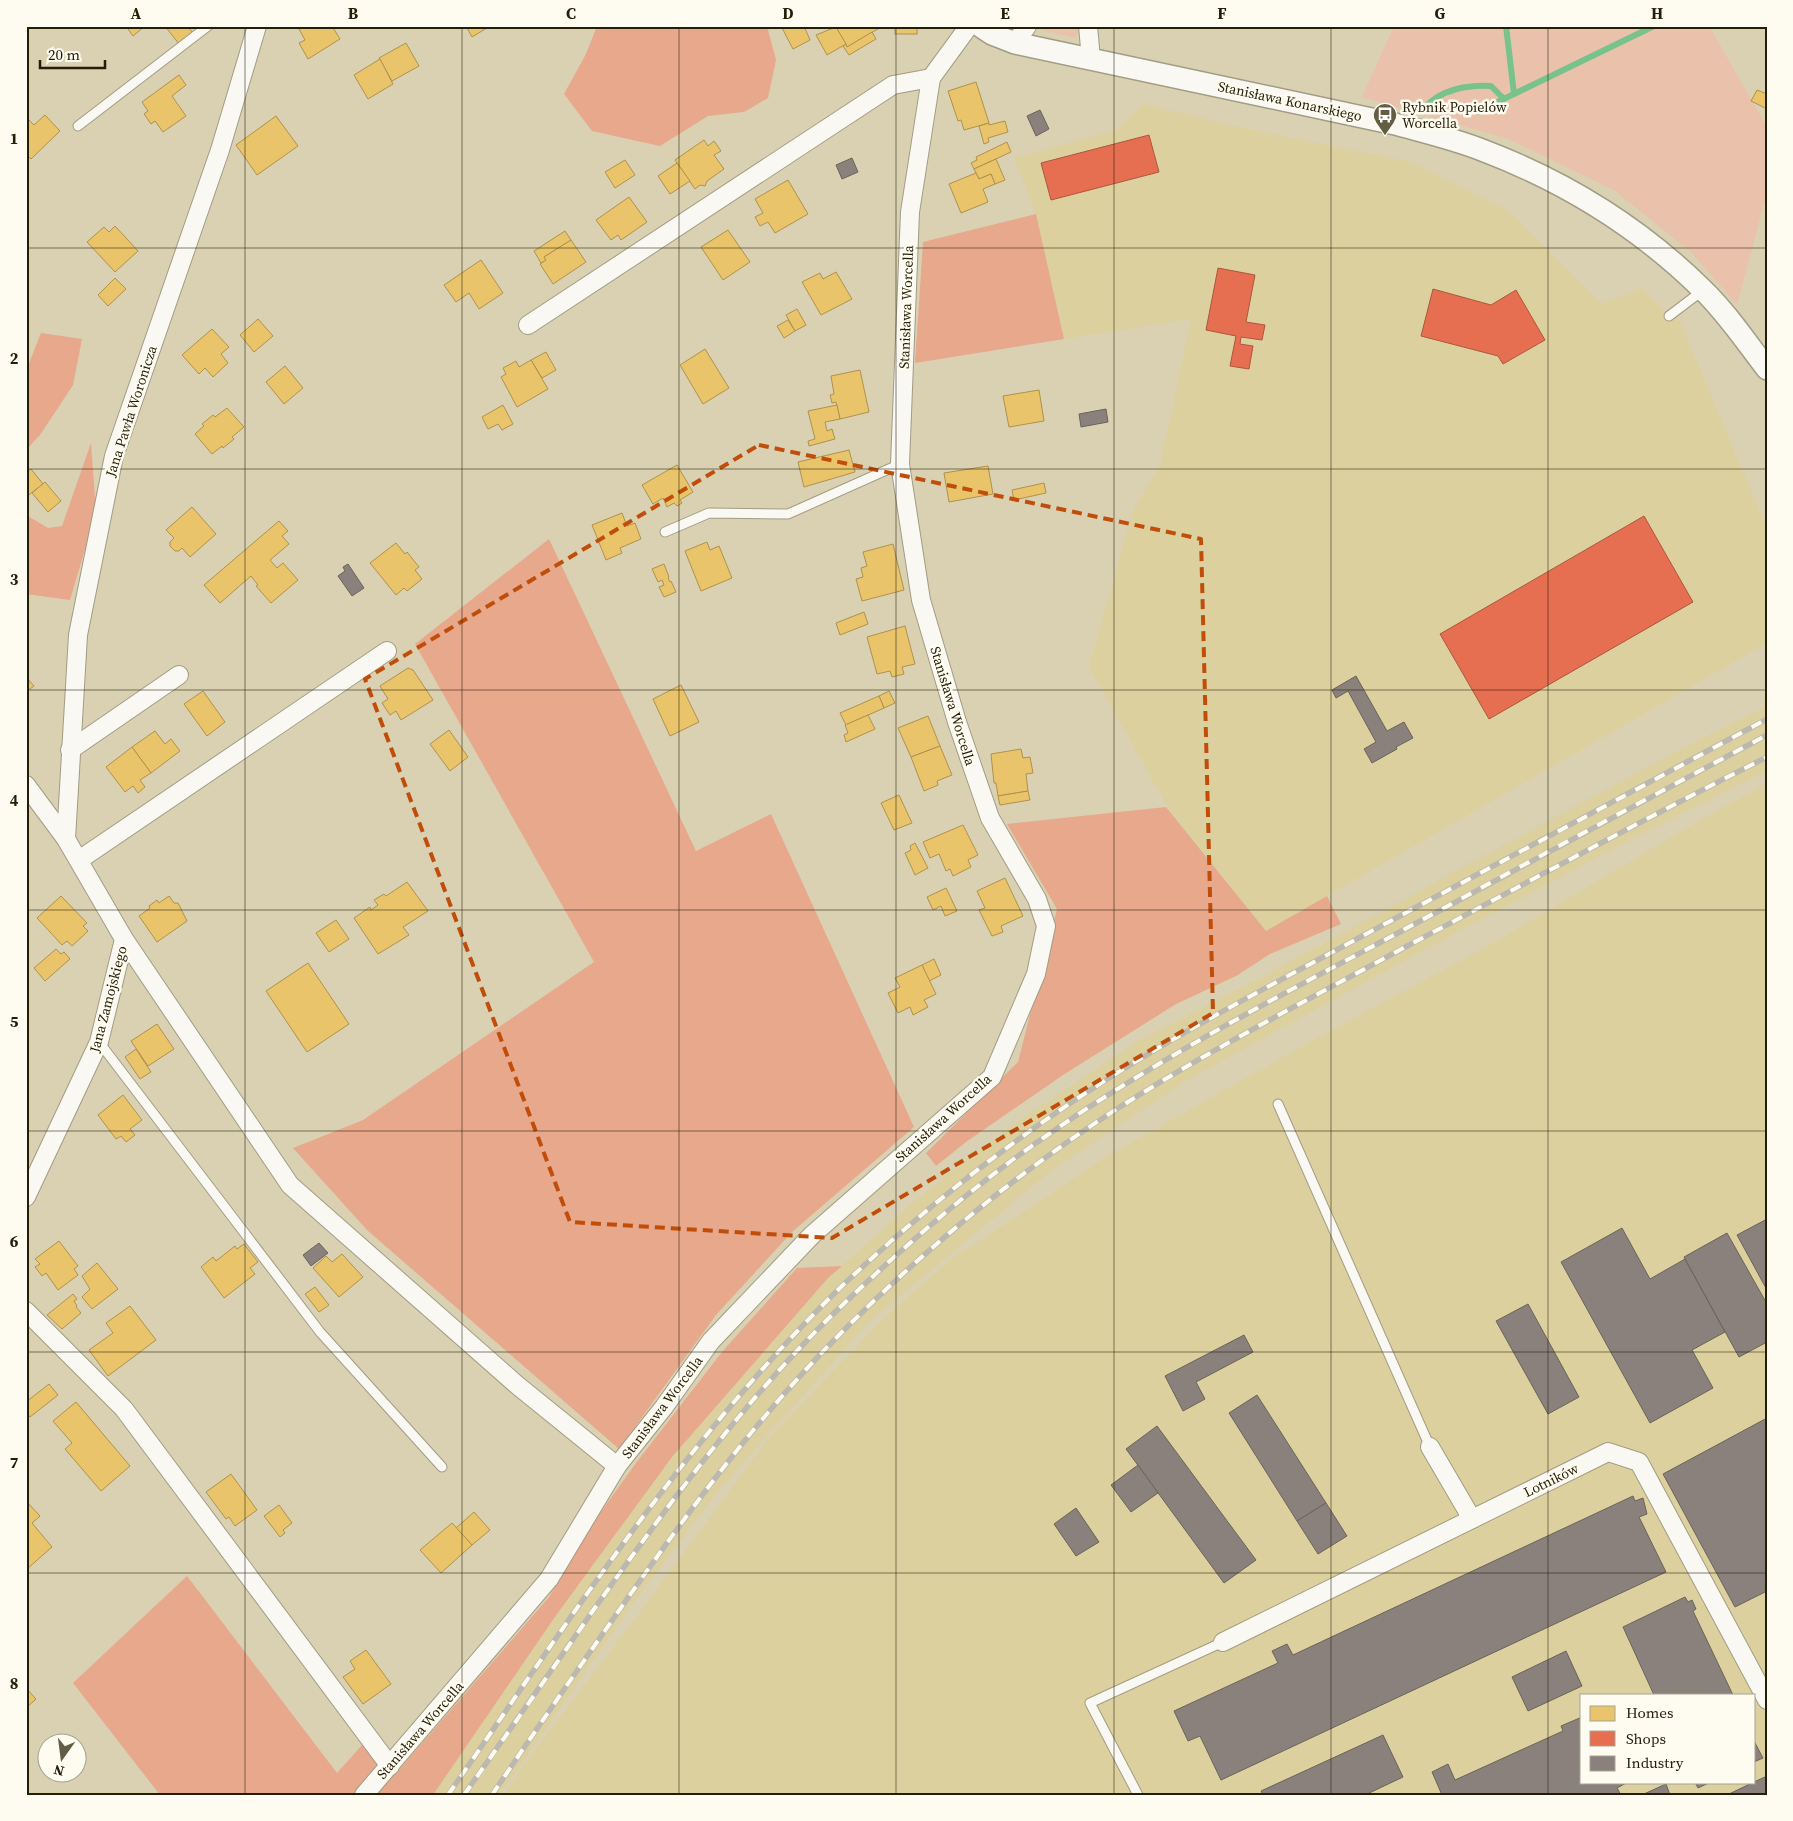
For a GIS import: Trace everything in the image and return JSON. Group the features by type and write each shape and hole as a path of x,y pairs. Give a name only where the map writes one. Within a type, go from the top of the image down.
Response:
{"street":[{"name":"Jana Pawła Woronicza","path":"66,839 78,635 114,456 220,150 257,26"},
{"name":"Stanisława Worcella","path":"364,1795 549,1579 618,1466 664,1407 711,1341 812,1235 992,1077 1036,974 1046,926 1037,899 990,818 957,722 921,600 900,464 910,212 932,78 969,26"},
{"name":"Stanisława Konarskiego","path":"980,26 992,34 1021,34 1091,59 1395,124 1480,149 1544,177 1608,213 1648,241 1703,290 1726,316 1767,369"},
{"path":"1088,26 1091,59"},
{"path":"528,325 893,85 932,78"},
{"path":"79,860 387,651"},
{"path":"70,750 179,675"},
{"name":"Jana Zamojskiego","path":"26,785 66,839 124,939 99,1042 26,1197"},
{"path":"124,939 290,1186 517,1384 618,1466"},
{"path":"26,1311 124,1409 390,1766"},
{"path":"1430,1447 1472,1519"},
{"name":"Lotników","path":"1223,1642 1608,1452 1639,1462 1764,1688"}],"lane":[{"path":"78,126 208,26"},
{"path":"1669,316 1703,290"},
{"path":"665,532 709,513 788,514 900,464"},
{"path":"99,1042 320,1332 442,1467"},
{"path":"1278,1104 1430,1447"},
{"path":"1138,1795 1090,1703 1223,1642"}],"path":[{"path":"784,1263 832,1256 843,1251 901,1203 998,1130 1158,1021 1260,973 1286,955 1385,910 1429,882 1491,852 1687,740 1767,700"}],"highlighted area":[{"path":"759,445 1201,539 1213,1013 832,1238 570,1222 365,679"}],"shaded area":[{"path":"597,26 767,26 776,60 768,98 744,112 708,116 660,146 592,131 564,94 586,54"},
{"path":"1077,26 1079,31 1076,38 1044,31 1044,27"},
{"path":"1394,26 1712,26 1712,31 1767,127 1767,193 1737,305 1692,253 1614,190 1508,139 1362,97"},
{"path":"1143,104 1234,126 1411,162 1509,211 1602,304 1641,288 1668,316 1675,310 1767,528 1767,643 1266,931 1170,811 1089,667 1133,510 1160,465 1191,319 1064,339 1036,214 1014,157 1117,130"},
{"path":"1036,214 1064,339 915,363 923,242"},
{"path":"41,333 82,339 73,385 40,435 26,450 26,371"},
{"path":"91,443 96,512 70,600 26,594 26,515 48,528 62,526"},
{"path":"549,539 696,851 771,814 914,1127 792,1232 716,1315 619,1449 367,1230 293,1148 363,1120 594,962 415,644"},
{"path":"1767,705 1767,771 1646,832 1459,931 1189,1079 1052,1170 870,1321 717,1492 631,1606 500,1795 433,1795 585,1573 672,1457 748,1361 828,1278 919,1197 1015,1123 1138,1041 1263,976 1636,773"},
{"path":"1767,783 1767,1795 504,1795 523,1766 768,1439 885,1317 954,1257 1104,1158 1306,1044 1495,942 1673,836"},
{"path":"1166,807 1266,931 1327,896 1341,924 1270,954 1236,976 1176,1004 1063,1075 966,1142 936,1166 926,1153 1018,1062 1057,909 1007,824"},
{"path":"842,1266 828,1278 672,1457 557,1614 433,1795 160,1795 73,1683 187,1576 337,1773 363,1744 398,1771 549,1597 587,1531 636,1463 722,1352 797,1268"}],"building: Homes":[{"path":"126,26 145,26 133,36"},
{"path":"165,26 189,26 193,33 179,44"},
{"path":"303,26 332,26 340,39 308,59 299,43 305,40 299,29"},
{"path":"466,26 490,26 472,37"},
{"path":"781,26 804,26 810,40 793,49"},
{"path":"843,26 883,26 847,47 837,29"},
{"path":"895,26 917,26 917,34 895,34"},
{"path":"836,27 846,44 827,55 816,35"},
{"path":"872,32 876,39 849,55 843,46 846,44 847,47"},
{"path":"406,43 419,66 392,81 379,58"},
{"path":"380,59 393,84 368,99 354,75"},
{"path":"179,75 186,85 172,96 186,116 163,132 155,121 151,124 144,114 148,111 142,102"},
{"path":"976,82 989,123 964,130 961,120 958,121 948,91"},
{"path":"1757,90 1767,94 1767,109 1751,101"},
{"path":"45,115 60,131 31,159 26,154 26,121 28,119 34,125"},
{"path":"276,116 298,146 257,175 236,145"},
{"path":"1005,121 1008,132 988,138 989,142 984,144 979,126"},
{"path":"704,140 708,146 714,141 721,151 714,155 724,169 707,181 705,186 700,185 695,189 675,160"},
{"path":"1007,142 1011,152 974,169 971,163 977,160 976,157"},
{"path":"996,159 1005,180 995,184 991,174 979,179 974,169"},
{"path":"625,160 635,175 615,188 605,172"},
{"path":"677,163 690,181 670,194 658,176"},
{"path":"976,173 979,179 991,174 995,184 983,189 988,202 961,213 949,184"},
{"path":"788,180 808,214 775,233 768,222 760,226 755,217 763,213 755,199"},
{"path":"629,197 647,222 621,240 618,235 611,240 596,220"},
{"path":"115,226 138,251 115,272 87,242 104,227 109,232"},
{"path":"728,230 750,262 723,280 701,247"},
{"path":"565,231 571,240 544,257 546,260 541,263 534,251"},
{"path":"571,240 586,262 553,284 540,264 546,260 544,257"},
{"path":"481,260 503,293 479,309 469,293 456,302 444,285"},
{"path":"836,272 852,299 821,315 802,282 820,273 823,279"},
{"path":"115,278 126,289 108,306 98,295"},
{"path":"797,309 806,325 795,331 786,315"},
{"path":"258,319 273,336 254,352 240,335"},
{"path":"788,320 795,331 784,338 777,326"},
{"path":"212,329 229,347 221,354 228,363 213,377 205,368 199,374 182,355"},
{"path":"705,349 729,388 703,404 680,365"},
{"path":"546,352 556,370 542,378 531,360"},
{"path":"531,360 548,389 517,407 501,377 506,374 503,368 516,361 519,367"},
{"path":"285,366 303,388 284,404 266,382"},
{"path":"860,370 869,412 840,419 836,402 832,403 830,395 834,394 831,376"},
{"path":"1039,390 1044,421 1009,427 1003,396"},
{"path":"503,405 513,424 502,430 498,424 488,429 482,417"},
{"path":"837,405 840,419 825,422 827,431 832,429 835,439 809,446 808,441 815,439 808,411"},
{"path":"227,408 244,427 232,437 234,439 212,454 195,434 204,426 202,424 213,415 215,417"},
{"path":"849,450 855,472 804,487 798,462"},
{"path":"677,465 693,492 680,500 682,503 677,506 674,503 667,507 663,498 653,504 642,485"},
{"path":"988,466 993,494 949,502 944,473"},
{"path":"31,469 43,484 26,497 26,473"},
{"path":"45,482 61,501 48,512 32,493"},
{"path":"1044,483 1046,493 1014,500 1012,490"},
{"path":"192,507 216,534 190,557 182,548 179,551 175,551 170,546 170,542 174,538 166,530"},
{"path":"622,513 627,526 635,523 641,539 620,548 622,553 606,560 592,525"},
{"path":"279,521 288,531 282,536 289,544 270,560 277,568 283,563 298,580 271,603 256,586 258,585 251,576 220,603 204,585"},
{"path":"707,542 710,550 719,546 732,578 701,591 685,551"},
{"path":"396,543 405,554 407,552 419,567 415,570 422,579 407,591 404,588 396,595 370,563"},
{"path":"893,544 904,590 862,601 856,579 863,577 861,568 867,566 863,552"},
{"path":"664,564 668,578 676,592 664,597 659,587 664,585 662,580 658,582 652,569"},
{"path":"864,612 868,624 840,635 836,623"},
{"path":"905,626 915,664 902,667 904,674 892,677 890,671 877,674 867,637"},
{"path":"408,668 413,670 433,700 401,720 396,711 390,715 382,703 388,699 380,686"},
{"path":"26,677 34,686 26,692"},
{"path":"681,685 699,722 670,736 653,699"},
{"path":"203,691 225,722 207,736 184,704"},
{"path":"889,691 895,703 884,708 879,696"},
{"path":"879,696 884,708 846,725 840,713"},
{"path":"868,715 875,729 846,742 844,735 848,733 845,725"},
{"path":"928,716 940,746 911,757 898,728"},
{"path":"449,730 468,757 450,771 430,744"},
{"path":"155,731 165,744 171,739 180,751 151,773 132,747"},
{"path":"940,746 952,775 937,781 938,785 924,791 911,757"},
{"path":"132,747 151,773 140,780 145,787 138,793 133,786 125,792 106,767"},
{"path":"1021,749 1023,758 1030,757 1033,773 1026,774 1028,791 998,796 996,783 994,783 991,754"},
{"path":"1028,791 1030,800 1000,805 998,796"},
{"path":"899,795 912,823 894,830 881,803"},
{"path":"963,825 978,855 968,860 971,867 953,876 950,869 946,871 939,854 930,858 923,842"},
{"path":"915,843 928,868 915,875 905,853 911,850 910,846"},
{"path":"1005,878 1023,916 1001,926 1003,932 992,936 979,910 985,908 977,891"},
{"path":"407,882 428,911 403,927 409,935 378,954 354,918 370,907 371,910 378,905 374,900 384,894 386,896"},
{"path":"946,888 957,911 945,916 941,906 933,910 927,897"},
{"path":"61,896 87,923 83,926 88,931 72,946 67,941 62,945 37,918"},
{"path":"169,896 174,903 178,903 187,921 157,942 139,916 157,900 159,903"},
{"path":"336,920 349,939 329,952 316,933"},
{"path":"56,949 61,954 64,952 70,959 45,981 34,968"},
{"path":"934,959 941,975 929,981 922,965"},
{"path":"308,963 349,1024 307,1052 266,991"},
{"path":"922,965 936,994 924,1000 928,1007 913,1015 910,1007 898,1013 888,993 900,987 895,978"},
{"path":"157,1024 174,1049 148,1066 131,1041"},
{"path":"136,1049 151,1072 140,1079 125,1057"},
{"path":"123,1095 142,1120 130,1129 135,1135 126,1142 121,1136 116,1139 98,1115"},
{"path":"59,1241 78,1266 74,1269 78,1275 58,1290 46,1273 42,1276 35,1267 40,1264 35,1259"},
{"path":"244,1244 258,1262 250,1268 255,1274 224,1298 201,1267 213,1257 216,1261 235,1246 237,1249"},
{"path":"342,1254 363,1277 339,1297 313,1268 326,1256 332,1262"},
{"path":"97,1263 118,1289 92,1309 82,1297 90,1289 82,1276"},
{"path":"315,1287 329,1305 319,1312 305,1294"},
{"path":"73,1294 77,1299 74,1301 76,1307 81,1313 62,1329 47,1315"},
{"path":"130,1306 156,1340 108,1376 89,1350 113,1333 106,1323"},
{"path":"49,1384 58,1395 30,1417 26,1412 26,1402"},
{"path":"76,1402 130,1466 101,1491 65,1449 72,1443 53,1421"},
{"path":"231,1474 257,1510 235,1526 229,1517 226,1519 206,1492"},
{"path":"26,1501 40,1516 32,1523 52,1547 27,1569"},
{"path":"279,1505 292,1523 283,1530 285,1533 280,1537 264,1516"},
{"path":"474,1512 490,1530 472,1545 456,1528"},
{"path":"452,1523 472,1545 441,1573 420,1550"},
{"path":"366,1650 391,1684 363,1704 343,1677 355,1669 350,1661"},
{"path":"26,1688 36,1699 26,1708"}],"building: Shops":[{"path":"1149,135 1159,172 1051,200 1041,163"},
{"path":"1218,268 1255,275 1246,322 1265,325 1262,340 1241,337 1240,344 1253,346 1249,369 1230,366 1236,336 1206,330"},
{"path":"1433,289 1491,305 1516,290 1545,340 1503,364 1498,356 1421,336"},
{"path":"1644,516 1693,602 1489,719 1440,634"}],"building: Industry":[{"path":"1040,110 1049,129 1036,136 1027,116"},
{"path":"852,158 858,172 842,179 836,165"},
{"path":"1106,409 1108,422 1081,427 1079,414"},
{"path":"348,564 364,588 352,596 338,576 345,571 343,567"},
{"path":"1356,676 1387,731 1404,722 1413,738 1372,763 1364,749 1376,742 1348,691 1336,698 1332,690"},
{"path":"1767,1219 1767,1290 1737,1235"},
{"path":"1622,1228 1650,1279 1685,1259 1725,1332 1692,1350 1713,1388 1650,1423 1561,1262"},
{"path":"1727,1233 1767,1304 1767,1342 1739,1357 1684,1257"},
{"path":"319,1243 328,1253 311,1266 303,1255"},
{"path":"1528,1304 1579,1397 1548,1414 1496,1321"},
{"path":"1244,1335 1253,1352 1196,1382 1205,1399 1183,1411 1165,1376"},
{"path":"1257,1395 1326,1503 1297,1521 1229,1413"},
{"path":"1767,1418 1767,1591 1735,1607 1663,1474"},
{"path":"1157,1426 1256,1560 1224,1583 1126,1449"},
{"path":"1138,1465 1158,1493 1131,1512 1111,1485"},
{"path":"1633,1496 1635,1501 1643,1498 1647,1514 1639,1517 1666,1572 1221,1780 1200,1736 1188,1741 1174,1711 1278,1663 1272,1651 1287,1644 1293,1655"},
{"path":"1326,1503 1347,1536 1318,1554 1297,1521"},
{"path":"1076,1508 1099,1542 1076,1556 1054,1524"},
{"path":"1685,1597 1688,1602 1692,1600 1696,1609 1693,1611 1733,1694 1654,1694 1623,1627"},
{"path":"1566,1651 1582,1686 1528,1711 1512,1677"},
{"path":"1580,1718 1580,1784 1624,1784 1617,1788 1621,1795 1442,1795 1432,1772 1448,1764 1455,1780 1563,1731 1561,1726"},
{"path":"1383,1735 1403,1777 1365,1795 1263,1795 1261,1791"},
{"path":"1756,1745 1763,1758 1756,1761"},
{"path":"1767,1776 1767,1795 1727,1795 1750,1784 1756,1784 1756,1781"},
{"path":"1666,1784 1670,1795 1644,1795 1644,1794"},
{"path":"1696,1784 1707,1784 1698,1788"}],"waterway":[{"path":"1506,26 1514,94"},
{"path":"1477,112 1654,26"},
{"path":"1425,108 1438,96 1446,92 1473,86 1491,86 1504,99"}],"railway":[{"path":"448,1795 585,1596 681,1467 732,1404 842,1286 937,1202 1004,1150 1074,1101 1205,1021 1767,719"},
{"path":"464,1795 647,1535 704,1460 764,1387 829,1318 907,1245 961,1199 1046,1136 1174,1055 1262,1005 1767,735"},
{"path":"492,1795 692,1508 778,1400 873,1302 936,1244 1003,1189 1073,1138 1182,1069 1409,945 1767,757"}],"place":[{"name":"Rybnik Popielów Worcella","path":"1385,136"}]}
